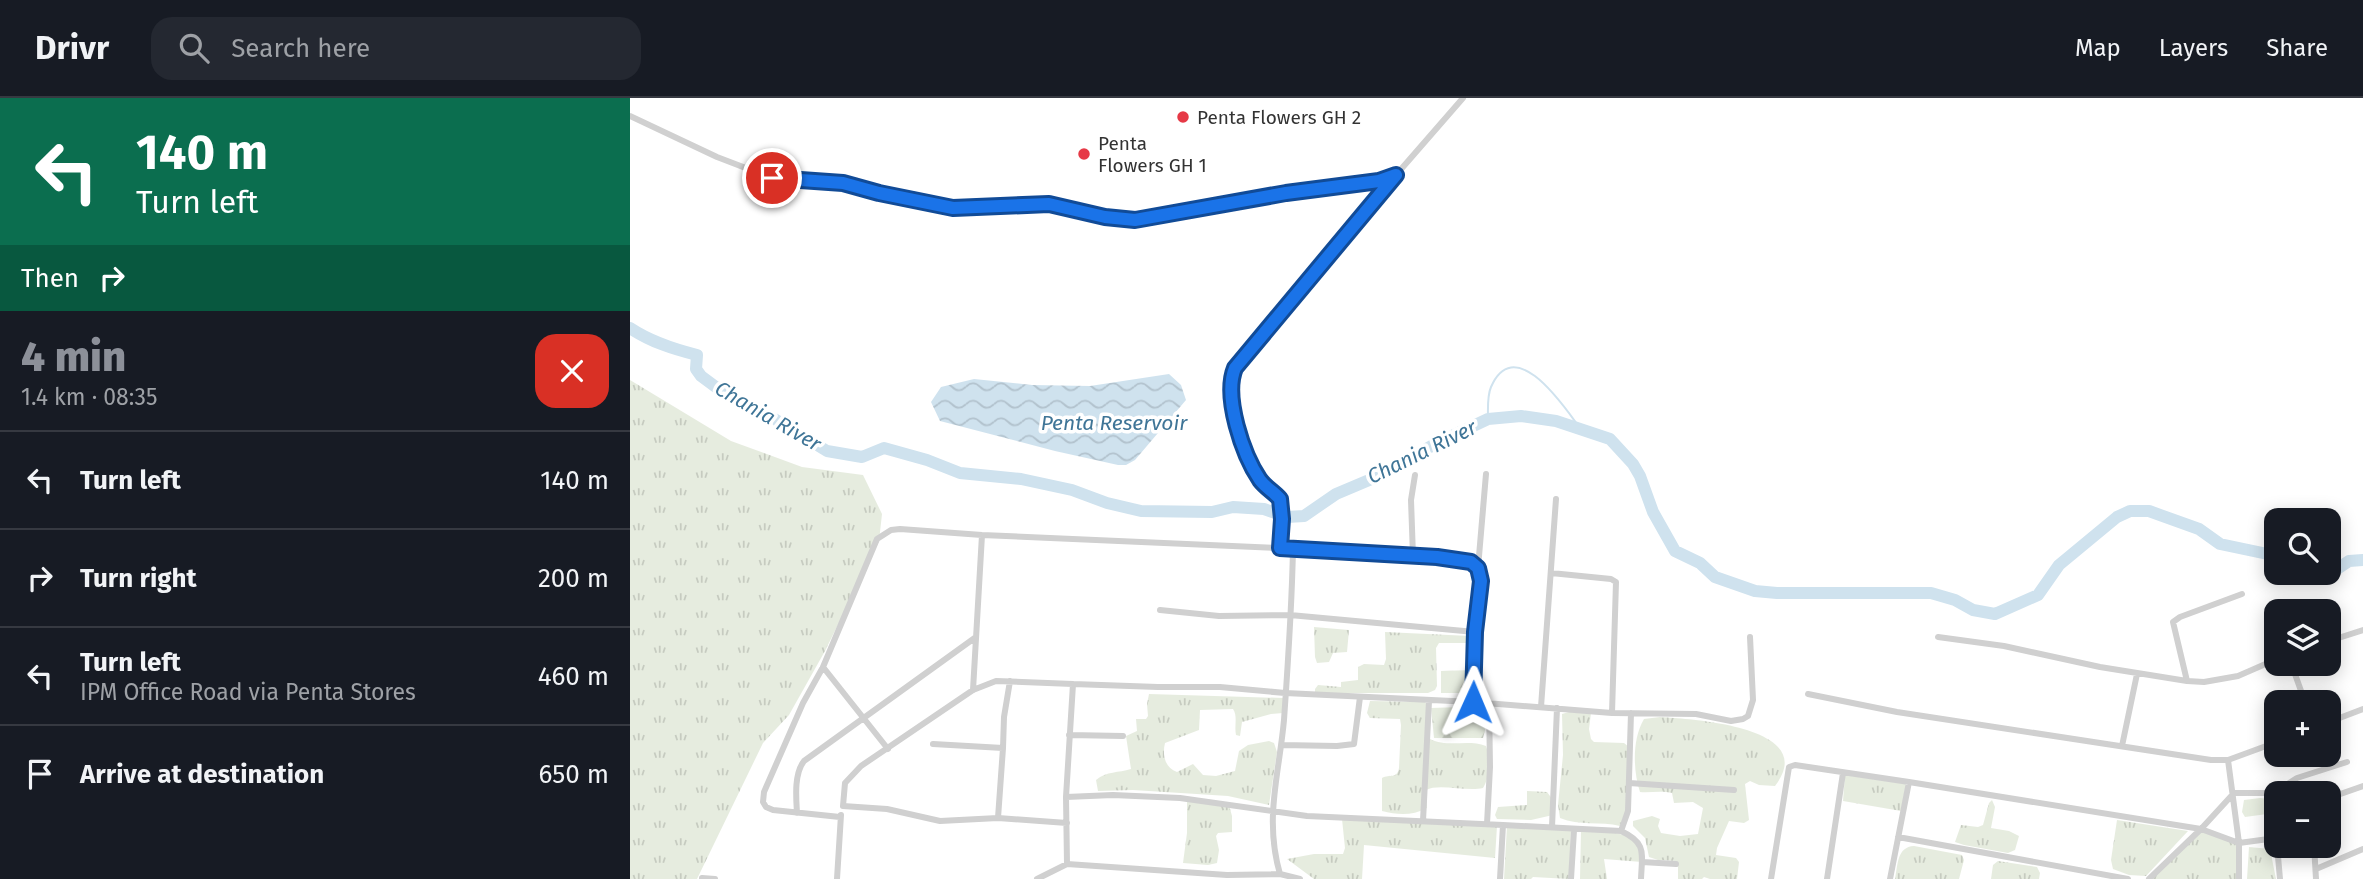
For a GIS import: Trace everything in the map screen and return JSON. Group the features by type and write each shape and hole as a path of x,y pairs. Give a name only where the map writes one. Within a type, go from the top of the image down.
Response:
{"street":[{"path":"1280,548 1280,499 1260,480 1243,447 1234,412 1232,373 1463,98"},
{"path":"630,116 717,157 772,178 843,183 953,208 1049,204 1105,217 1135,220 1286,193 1379,181 1396,175"},
{"path":"1473,702 1475,632 1481,581 1478,568 1486,474"},
{"path":"1413,556 1411,500 1415,475"},
{"path":"1541,706 1556,499"},
{"path":"840,817 766,807 763,802 764,792 803,703 823,667 877,539 891,530 900,528 982,535 1293,548 1471,562 1478,568"},
{"path":"973,690 982,535"},
{"path":"1280,874 1272,838 1272,812 1281,745 1293,548"},
{"path":"1551,573 1611,579 1616,582 1612,713"},
{"path":"2187,681 2173,622 2242,594"},
{"path":"1160,610 1219,616 1290,615 1475,632"},
{"path":"2341,638 2363,630"},
{"path":"796,813 796,792 801,764 976,637"},
{"path":"837,879 840,817 847,779 861,766 973,690 996,681 1166,688 1220,687 1285,694 1473,702 1612,713 1679,713 1731,721 1743,719 1750,711 1753,701 1750,637"},
{"path":"1938,637 2004,646 2137,674 2187,681 2204,682 2238,676 2264,665"},
{"path":"823,667 888,749"},
{"path":"2122,746 2137,674"},
{"path":"998,818 1004,717 1010,681"},
{"path":"1067,864 1066,797 1073,684"},
{"path":"1808,694 1904,714 2204,759 2228,760 2264,747"},
{"path":"1281,745 1353,744 1360,698"},
{"path":"1423,821 1429,701"},
{"path":"1487,824 1489,703"},
{"path":"1552,827 1557,708"},
{"path":"2341,717 2363,709"},
{"path":"1621,831 1626,820 1631,713"},
{"path":"1069,735 1123,736"},
{"path":"933,744 1003,748"},
{"path":"2228,760 2239,843 2239,879"},
{"path":"2292,781 2347,762"},
{"path":"1771,879 1787,769 1796,765 2201,829 2239,843 2264,840"},
{"path":"1827,879 1843,773"},
{"path":"1890,879 1909,782"},
{"path":"1629,783 1734,790"},
{"path":"2341,794 2363,786"},
{"path":"2149,879 2234,793 2264,793"},
{"path":"1066,797 1113,795 1180,799 1307,816 1621,831 1639,841 1642,852 1641,879"},
{"path":"843,806 887,809 940,821 998,818 1067,823"},
{"path":"1500,879 1503,825"},
{"path":"1571,879 1574,830"},
{"path":"1898,837 2128,879"},
{"path":"2316,869 2363,849"},
{"path":"2278,858 2280,879"},
{"path":"2315,858 2316,879"},
{"path":"1642,862 1676,864"},
{"path":"1037,879 1067,864 1227,875 1280,874 1300,879"},
{"path":"702,878 715,879"}],"green space":[{"path":"630,380 731,441 802,467 863,475 882,514 879,541 825,651 789,715 763,743 697,879 630,879"},
{"path":"1314,627 1349,630 1347,652 1333,653 1329,662 1317,663"},
{"path":"1385,632 1470,636 1472,646 1466,643 1439,643 1436,648 1437,686 1428,693 1315,693 1318,685 1341,687 1341,682 1358,680 1358,667 1364,664 1384,665"},
{"path":"1472,670 1471,693 1441,693 1441,671"},
{"path":"1149,694 1283,698 1283,713 1242,722 1240,736 1236,735 1233,709 1200,710 1199,730 1165,743 1164,748 1165,760 1173,770 1177,772 1193,764 1203,775 1216,776 1235,771 1239,751 1248,745 1269,741 1274,743 1277,752 1269,805 1228,796 1133,790 1098,791 1096,780 1100,777 1131,769 1126,736 1137,731 1136,719 1146,719 1148,716"},
{"path":"1370,701 1425,702 1429,708 1430,739 1444,743 1486,746 1489,767 1483,788 1432,788 1426,790 1427,808 1421,811 1405,814 1382,811 1382,778 1395,775 1399,768 1401,725 1400,719 1370,718 1367,713"},
{"path":"1431,708 1481,708 1485,711 1487,722 1483,738 1434,738"},
{"path":"1591,713 1589,729 1594,742 1624,743 1629,747 1627,807 1620,826 1560,818 1558,805 1563,755 1562,714"},
{"path":"1660,717 1697,720 1746,730 1767,738 1781,750 1784,766 1775,786 1759,785 1750,781 1745,784 1749,820 1744,823 1729,821 1717,848 1716,855 1736,858 1739,862 1737,879 1678,879 1676,861 1649,857 1645,838 1633,826 1633,821 1652,816 1660,819 1658,826 1661,833 1680,836 1698,834 1703,808 1693,802 1674,803 1672,793 1640,792 1635,765 1637,736 1644,719"},
{"path":"1845,775 1906,784 1901,811 1843,801"},
{"path":"1527,791 1547,792 1553,800 1553,815 1531,820 1497,819 1495,815 1498,807 1527,805"},
{"path":"2264,798 2264,814 2245,817 2242,812 2244,800"},
{"path":"1992,800 1995,807 1991,828 2019,836 2015,850 2008,853 1955,842 1961,825 1983,825"},
{"path":"1187,801 1229,805 1232,832 1218,833 1216,836 1219,850 1217,863 1183,863"},
{"path":"1342,819 1497,826 1495,858 1364,845 1362,879 1314,879 1287,859 1314,854 1343,854 1345,848"},
{"path":"2117,820 2188,831 2146,876 2129,875 2113,869 2111,860"},
{"path":"1507,826 1571,830 1569,879 1504,879"},
{"path":"1581,830 1608,831 1635,838 1642,862 1604,859 1607,879 1580,879"},
{"path":"2198,831 2237,842 2237,879 2152,879"},
{"path":"1914,846 1962,855 1964,860 1959,879 1895,879 1901,853"},
{"path":"2249,847 2264,848 2264,858 2272,858 2276,879 2247,879"},
{"path":"1998,861 2037,867 2039,879 1991,879 1993,865"}],"water":[{"name":"Penta Reservoir","path":"1169,374 1181,385 1186,400 1135,460 1126,465 1055,451 940,421 931,402 941,387 974,379 1032,385 1090,386"}],"waterway":[{"name":"Chania River","path":"630,328 662,344 697,355 696,369 701,376 732,399 768,415 827,451 862,457 884,448 960,473 1021,479 1072,490 1107,503 1141,511 1212,512 1233,507 1264,509 1287,517 1304,516 1336,494 1381,475 1435,444 1488,419 1521,416 1556,421 1610,439 1633,464 1640,476 1653,512 1675,551 1700,563 1715,577 1755,591 1931,593 1955,600 1973,610 1995,614 2038,595 2059,565 2117,517 2130,511 2149,511 2199,529 2220,544 2264,553"},
{"path":"1488,419 1491,387 1501,372 1512,367 1537,377 1577,424"},
{"name":"Chania River","path":"2341,566 2349,561 2363,560"}],"place":[{"name":"Penta Flowers GH 2","path":"1183,117"},
{"name":"Penta Flowers GH 1","path":"1084,154"}],"route":[{"path":"772,178 843,183 953,208 1049,204 1105,217 1135,220 1286,193 1379,181 1396,175 1235,368 1231,378 1234,412 1239,436 1253,468 1267,489 1280,499 1280,548 1437,557 1475,564 1481,581 1475,632 1473,702"}]}
